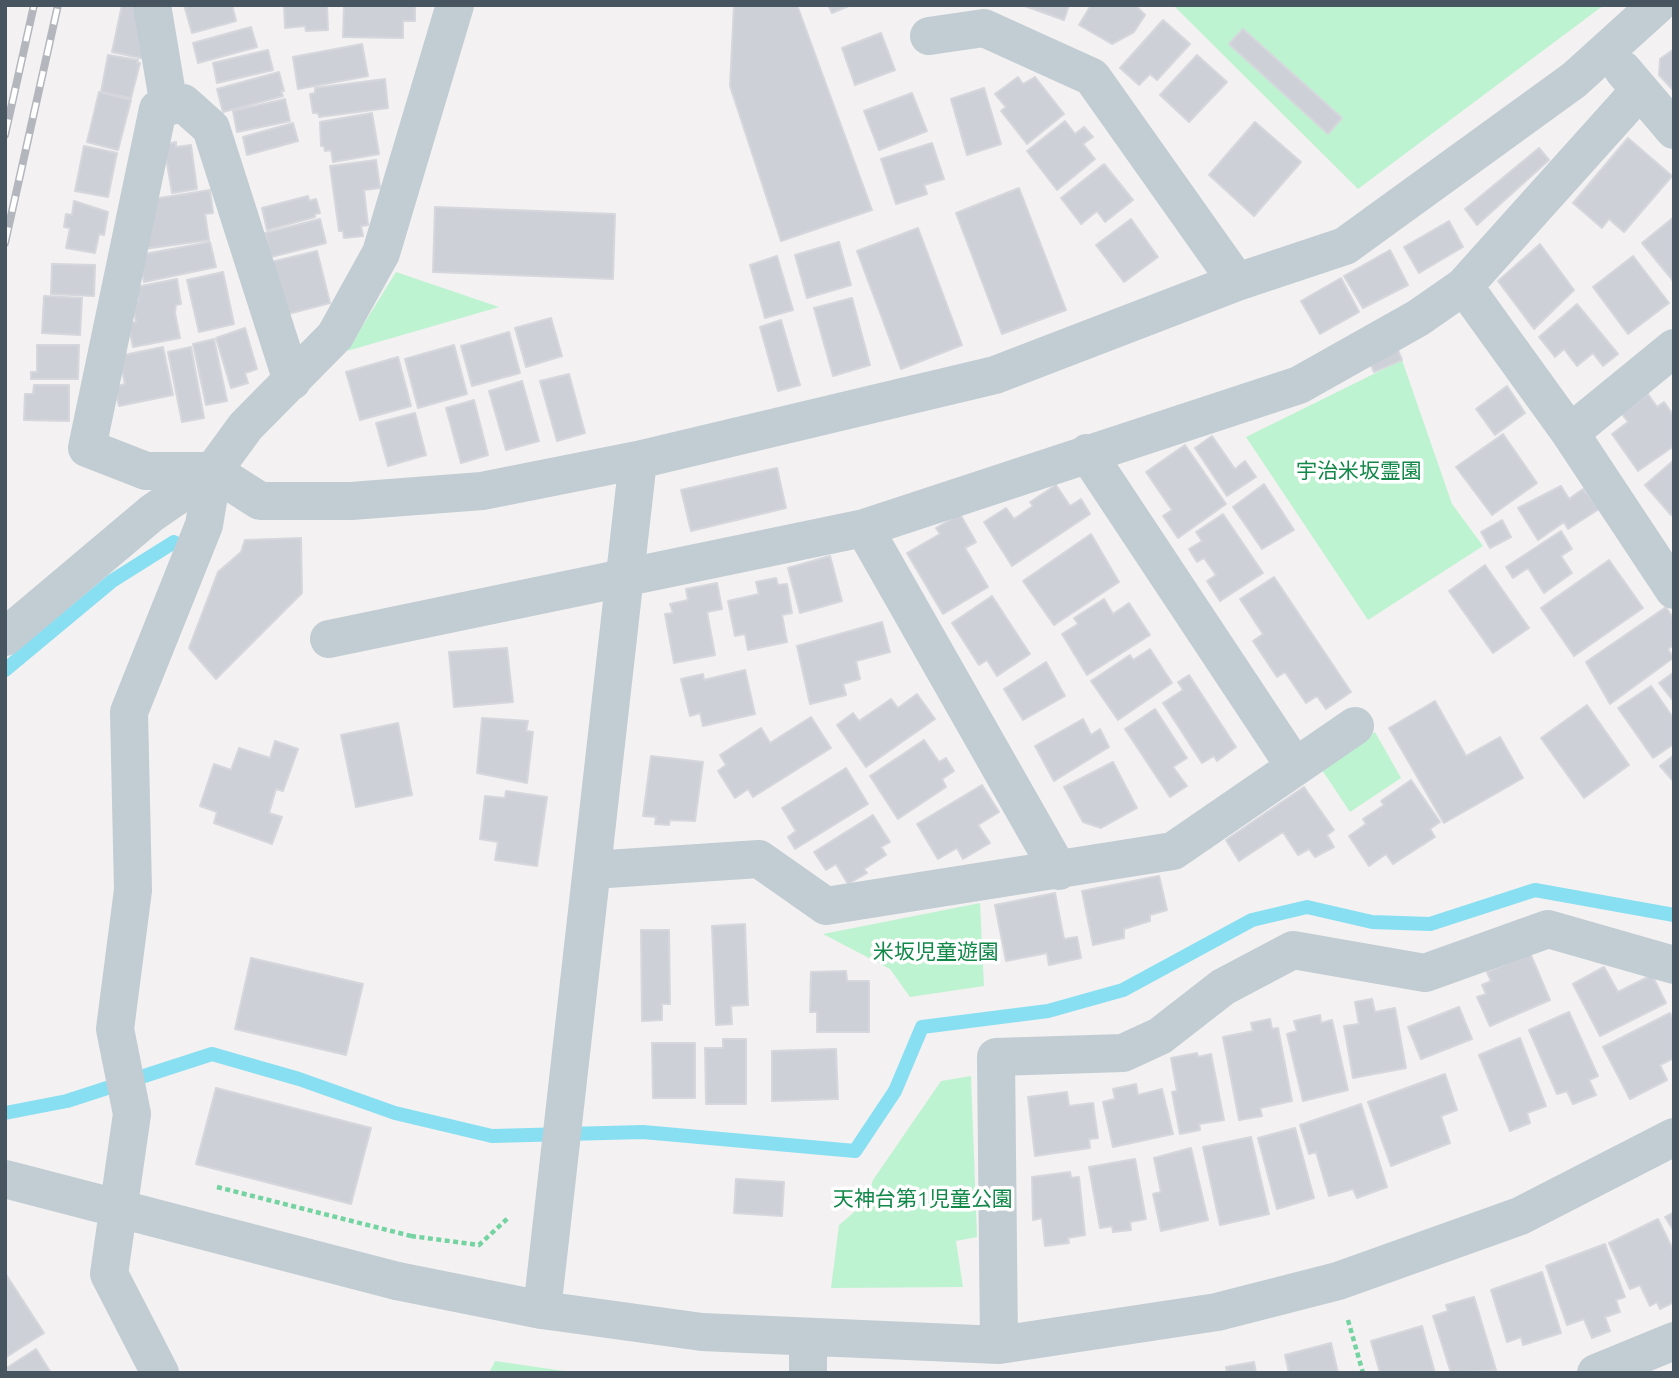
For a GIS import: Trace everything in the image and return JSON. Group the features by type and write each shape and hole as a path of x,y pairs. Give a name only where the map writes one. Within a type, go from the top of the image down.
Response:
{"street":[{"path":"152,5 169,106"},
{"path":"5,636 152,513 213,471 246,426 335,335 381,253 455,5"},
{"path":"292,381 211,128 183,103 158,109 87,448 146,471 213,471 260,501 351,501 482,491 639,460 995,375 1237,282 1345,246 1574,80 1657,5"},
{"path":"929,36 984,28 1092,77 1237,282"},
{"path":"1607,51 1674,130"},
{"path":"329,639 864,527 1299,384 1418,318 1464,286 1640,90"},
{"path":"1464,286 1670,576"},
{"path":"1570,433 1674,348"},
{"path":"1087,453 1295,767"},
{"path":"542,1310 639,460"},
{"path":"160,1373 109,1273 132,1114 116,1029 133,890 129,712 204,525 213,471"},
{"path":"864,527 1059,871"},
{"path":"592,870 760,859 826,906 1173,851 1355,726"},
{"path":"999,1345 996,1057 1123,1053 1160,1036 1223,987 1293,950 1424,973 1548,929 1674,965"},
{"path":"5,1180 357,1273 542,1310 702,1332 808,1355 999,1345 1217,1312 1338,1282 1520,1216 1674,1137"},
{"path":"1596,1373 1674,1341"}],"path":[{"path":"411,1236 479,1245 510,1216"},
{"path":"1338,1282 1363,1373"}],"green space":[{"path":"1173,5 1604,5 1358,189"},
{"path":"396,272 499,307 347,351"},
{"name":"宇治米坂霊園","path":"1402,360 1452,504 1483,546 1368,620 1246,437"},
{"path":"1375,732 1401,778 1350,812 1320,767"},
{"name":"米坂児童遊園","path":"980,903 984,986 910,997 890,969 823,934"},
{"name":"天神台第1児童公園","path":"971,1076 977,1237 956,1241 963,1287 831,1288 839,1225 866,1202 873,1180 941,1081"},
{"path":"495,1361 578,1373 489,1373"}],"building":[{"path":"122,5 137,7 145,59 112,52"},
{"path":"184,5 232,5 236,21 192,33"},
{"path":"284,5 327,5 328,30 306,31 305,26 285,28"},
{"path":"344,5 415,5 415,21 403,21 403,38 343,37"},
{"path":"734,5 797,5 872,210 781,241 730,86"},
{"path":"828,5 851,5 832,13"},
{"path":"1022,5 1069,5 1064,20"},
{"path":"1091,5 1135,5 1145,15 1134,32 1112,44 1079,25"},
{"path":"1163,20 1190,44 1157,80 1150,74 1139,85 1120,68"},
{"path":"251,27 257,47 198,63 193,43"},
{"path":"1243,29 1342,118 1328,134 1229,44"},
{"path":"881,33 895,70 855,85 842,48"},
{"path":"362,44 368,76 298,89 293,57"},
{"path":"1674,49 1674,91 1659,75 1660,59"},
{"path":"268,50 273,70 217,83 213,63"},
{"path":"108,55 138,60 137,63 140,63 131,98 101,92"},
{"path":"1197,55 1227,82 1189,122 1160,95"},
{"path":"279,72 283,96 223,112 217,89"},
{"path":"1018,77 1023,84 1035,77 1064,114 1027,144 1001,111 1006,107 995,94"},
{"path":"385,79 388,108 319,117 318,113 313,113 310,94 315,93 315,88"},
{"path":"984,88 1001,144 967,155 951,99"},
{"path":"99,92 131,100 118,150 87,142"},
{"path":"912,93 927,131 879,150 864,111"},
{"path":"285,99 290,121 237,132 233,111"},
{"path":"372,113 379,154 333,162 331,150 325,151 324,146 321,146 320,122"},
{"path":"1065,121 1075,134 1084,127 1093,137 1083,144 1095,159 1057,190 1027,151"},
{"path":"1255,122 1301,162 1254,216 1209,175"},
{"path":"293,123 298,141 247,155 243,137"},
{"path":"1628,138 1672,176 1624,232 1609,219 1602,228 1573,203"},
{"path":"176,142 176,147 191,145 197,189 172,193 164,145"},
{"path":"932,143 944,179 924,185 927,194 896,204 881,159"},
{"path":"84,146 117,153 108,197 75,191"},
{"path":"1539,148 1549,160 1477,225 1465,209"},
{"path":"376,160 380,188 364,190 368,225 361,226 363,236 344,238 343,231 339,231 330,166"},
{"path":"1104,164 1133,200 1105,222 1097,211 1081,224 1061,198"},
{"path":"1019,188 1066,310 1002,334 956,213"},
{"path":"210,190 213,213 205,214 209,240 144,249 153,199"},
{"path":"308,196 309,201 316,199 320,213 315,214 315,217 267,230 262,208"},
{"path":"74,201 108,212 104,235 99,234 95,253 66,248 70,228 64,227 66,214 72,215"},
{"path":"435,207 615,214 613,279 433,272"},
{"path":"1674,217 1674,282 1642,243"},
{"path":"320,219 326,243 271,257 265,233"},
{"path":"1131,219 1158,257 1124,282 1096,245"},
{"path":"1449,221 1463,247 1419,273 1404,247"},
{"path":"918,228 962,345 901,369 857,251"},
{"path":"210,242 216,267 144,282 139,255"},
{"path":"839,242 851,285 807,298 795,255"},
{"path":"1540,244 1574,290 1534,329 1498,281"},
{"path":"1390,250 1408,285 1363,308 1344,276"},
{"path":"317,251 330,303 288,314 271,262"},
{"path":"777,256 793,310 765,318 750,265"},
{"path":"1633,256 1669,303 1628,334 1593,287"},
{"path":"52,264 95,265 94,296 51,294"},
{"path":"223,272 234,324 199,332 187,280"},
{"path":"1341,278 1359,312 1320,334 1301,301"},
{"path":"177,279 181,304 176,305 175,313 180,338 133,347 128,323 136,322 132,301 138,300 136,287"},
{"path":"44,296 82,298 80,335 42,333"},
{"path":"852,298 870,365 833,376 814,308"},
{"path":"1577,304 1618,354 1603,366 1593,353 1577,366 1564,349 1555,357 1539,337"},
{"path":"551,318 562,356 526,367 515,328"},
{"path":"781,320 800,385 778,391 760,327"},
{"path":"245,328 257,369 245,373 248,383 231,388 216,338"},
{"path":"509,332 520,373 472,386 461,346"},
{"path":"214,339 227,401 206,405 193,344"},
{"path":"37,345 79,345 78,379 31,379 31,372 37,372"},
{"path":"454,345 467,394 418,408 405,359"},
{"path":"163,347 173,395 119,406 114,387 125,384 119,356"},
{"path":"191,347 204,418 182,422 168,352"},
{"path":"1397,348 1402,360 1374,372 1369,360"},
{"path":"398,357 411,406 360,420 346,372"},
{"path":"569,374 585,433 557,441 540,381"},
{"path":"522,381 539,441 506,450 489,391"},
{"path":"34,385 69,385 69,421 24,420 25,394 33,394"},
{"path":"1507,386 1525,413 1495,435 1476,409"},
{"path":"1648,394 1657,407 1664,402 1674,416 1674,446 1638,471 1612,434 1628,422 1622,414"},
{"path":"474,400 488,455 461,463 446,408"},
{"path":"415,413 426,455 388,466 376,423"},
{"path":"1503,434 1537,483 1492,515 1456,467"},
{"path":"1212,436 1235,469 1245,461 1256,477 1227,496 1195,448"},
{"path":"1185,445 1226,504 1178,538 1163,516 1172,510 1146,472"},
{"path":"1674,460 1674,512 1671,515 1645,485"},
{"path":"777,468 786,508 691,531 681,490"},
{"path":"1264,484 1294,530 1262,549 1233,507"},
{"path":"1056,485 1070,506 1081,499 1090,514 1012,566 984,522 1006,508 1014,519 1033,506 1030,502"},
{"path":"1561,486 1569,499 1583,489 1599,509 1568,529 1564,522 1538,540 1518,508"},
{"path":"960,514 976,542 965,548 988,587 943,614 907,553 940,534 936,528"},
{"path":"1223,514 1263,573 1220,601 1207,581 1216,575 1204,558 1197,562 1189,549 1202,541 1196,532"},
{"path":"1502,520 1511,537 1490,548 1481,532"},
{"path":"1561,531 1572,549 1561,556 1572,573 1544,593 1528,568 1513,578 1506,567"},
{"path":"1091,534 1119,582 1054,625 1023,581"},
{"path":"301,538 302,593 216,679 189,648 218,572 241,552 245,540"},
{"path":"830,556 842,601 800,613 788,568"},
{"path":"1609,560 1643,608 1574,656 1541,608"},
{"path":"1485,565 1529,628 1493,653 1449,591"},
{"path":"1274,577 1351,692 1326,709 1317,696 1306,703 1285,672 1277,677 1253,641 1263,634 1240,599"},
{"path":"776,578 778,585 787,584 792,613 782,615 787,642 748,650 745,634 735,636 728,601 759,594 756,582"},
{"path":"717,583 722,609 707,612 715,655 674,663 665,614 673,613 670,604 688,600 686,589"},
{"path":"992,596 1030,654 997,676 987,660 979,665 952,623"},
{"path":"1104,599 1113,614 1129,603 1150,635 1087,675 1062,634 1078,624 1074,618"},
{"path":"1666,607 1674,620 1674,645 1668,649 1673,658 1610,704 1586,662"},
{"path":"882,622 890,652 856,661 860,679 843,684 846,695 810,704 797,646"},
{"path":"507,648 513,702 454,707 449,652"},
{"path":"1150,649 1172,683 1118,720 1091,681 1130,655 1133,660"},
{"path":"1046,662 1065,696 1023,720 1004,689"},
{"path":"745,670 755,714 703,726 700,713 690,716 681,679 703,674 704,680"},
{"path":"1674,672 1674,702 1659,683"},
{"path":"1189,675 1236,747 1217,761 1214,756 1202,763 1163,703 1183,690 1178,682"},
{"path":"1651,686 1674,719 1674,744 1653,758 1618,708"},
{"path":"917,694 935,719 866,767 837,725 853,713 859,721 891,699 898,708"},
{"path":"1435,701 1466,756 1500,737 1523,778 1444,823 1389,728"},
{"path":"1587,705 1629,765 1584,798 1541,738"},
{"path":"1155,709 1187,758 1173,767 1187,786 1170,797 1125,729"},
{"path":"811,717 831,748 753,797 748,789 735,798 718,771 726,765 720,755 761,728 770,743"},
{"path":"482,718 528,721 526,731 533,732 527,783 477,773"},
{"path":"1083,719 1091,735 1100,729 1109,747 1054,781 1035,746"},
{"path":"398,723 412,795 356,807 341,735"},
{"path":"924,740 939,762 946,758 954,771 942,779 946,787 898,819 870,776"},
{"path":"275,741 298,749 283,791 276,789 269,813 282,817 272,844 214,823 217,812 200,806 214,764 231,770 239,748 270,758"},
{"path":"1674,755 1674,782 1660,766"},
{"path":"651,756 703,762 695,821 670,820 669,825 655,824 656,817 643,816"},
{"path":"1113,762 1137,808 1101,828 1083,822 1064,787"},
{"path":"846,768 868,804 795,849 788,837 796,831 782,808"},
{"path":"1411,780 1440,822 1430,829 1435,837 1393,864 1386,854 1369,866 1349,836 1366,824 1363,819 1384,805 1381,801"},
{"path":"982,785 999,812 978,825 990,843 963,859 957,848 938,859 917,824"},
{"path":"1304,787 1334,830 1327,835 1334,847 1315,857 1309,849 1298,855 1283,832 1239,861 1226,840"},
{"path":"506,791 547,797 537,866 495,860 498,842 480,839 485,796 505,798"},
{"path":"873,815 890,842 881,847 886,855 864,869 867,873 848,884 836,864 826,870 814,852"},
{"path":"1159,876 1167,910 1150,915 1150,921 1124,929 1124,938 1093,945 1082,891"},
{"path":"1055,893 1064,939 1077,937 1081,958 1049,965 1047,953 1006,961 995,905"},
{"path":"745,924 748,1005 731,1006 732,1024 716,1025 712,926"},
{"path":"641,930 669,930 670,1004 662,1004 662,1020 642,1021"},
{"path":"1530,953 1550,1000 1490,1026 1477,997 1486,994 1482,985 1491,981 1487,972"},
{"path":"251,958 363,984 346,1055 235,1029"},
{"path":"1604,967 1618,992 1652,975 1666,1003 1600,1036 1573,984"},
{"path":"846,971 847,981 869,981 869,1032 817,1032 817,1012 810,1012 811,972"},
{"path":"1372,999 1375,1012 1395,1008 1406,1068 1353,1078 1344,1026 1359,1024 1355,1002"},
{"path":"1459,1007 1472,1039 1421,1059 1408,1027"},
{"path":"1569,1012 1598,1076 1589,1080 1596,1095 1573,1104 1567,1091 1557,1094 1529,1030"},
{"path":"1670,1013 1674,1020 1674,1058 1660,1065 1667,1080 1630,1099 1603,1047"},
{"path":"1320,1015 1321,1023 1332,1020 1348,1090 1303,1101 1287,1034 1297,1031 1294,1021"},
{"path":"1270,1019 1272,1029 1278,1028 1292,1101 1260,1108 1262,1116 1239,1120 1223,1037 1253,1031 1251,1023"},
{"path":"1520,1038 1546,1106 1527,1113 1530,1123 1510,1131 1479,1055"},
{"path":"723,1039 746,1039 746,1104 706,1104 705,1048 723,1048"},
{"path":"652,1043 695,1043 695,1098 653,1098"},
{"path":"836,1049 838,1099 772,1101 772,1051"},
{"path":"1197,1053 1198,1057 1211,1054 1224,1120 1199,1124 1200,1130 1180,1134 1172,1092 1177,1091 1171,1058"},
{"path":"1445,1074 1457,1110 1441,1116 1450,1143 1391,1166 1368,1102"},
{"path":"1136,1084 1138,1095 1162,1089 1173,1134 1113,1147 1103,1102 1115,1099 1113,1089"},
{"path":"216,1088 371,1128 351,1204 196,1164"},
{"path":"1067,1092 1069,1106 1093,1103 1098,1138 1089,1139 1090,1148 1035,1156 1028,1097"},
{"path":"1361,1104 1387,1187 1357,1198 1353,1189 1329,1196 1316,1152 1309,1154 1300,1125"},
{"path":"1295,1128 1314,1198 1277,1209 1258,1138"},
{"path":"1251,1137 1269,1214 1220,1225 1203,1147"},
{"path":"1191,1148 1208,1220 1161,1231 1153,1194 1161,1192 1154,1158"},
{"path":"1135,1159 1146,1219 1130,1222 1131,1230 1113,1232 1112,1226 1100,1228 1089,1167"},
{"path":"1070,1172 1071,1178 1079,1177 1085,1235 1068,1238 1069,1243 1045,1246 1042,1218 1033,1220 1032,1177"},
{"path":"736,1179 784,1182 782,1216 734,1213"},
{"path":"1674,1212 1674,1231 1665,1217"},
{"path":"1658,1219 1674,1252 1674,1302 1660,1309 1657,1302 1650,1306 1640,1285 1630,1289 1609,1243"},
{"path":"1605,1244 1625,1297 1616,1300 1620,1312 1605,1317 1610,1331 1592,1338 1584,1319 1567,1325 1546,1266"},
{"path":"1542,1272 1561,1333 1523,1345 1521,1337 1507,1342 1491,1290"},
{"path":"5,1273 44,1333 5,1358"},
{"path":"1474,1297 1496,1370 1451,1373 1433,1316 1448,1311 1446,1305"},
{"path":"1422,1326 1435,1373 1380,1373 1371,1341"},
{"path":"1331,1343 1338,1373 1289,1373 1285,1355"},
{"path":"36,1349 51,1373 5,1373 5,1369"},
{"path":"1254,1362 1256,1373 1227,1373 1226,1367"}],"waterway":[{"path":"5,670 112,581 174,542"},
{"path":"5,1113 67,1101 212,1054 299,1079 395,1113 492,1136 643,1132 855,1151 895,1091 922,1027 1048,1011 1123,990 1252,920 1307,907 1372,922 1430,924 1535,890 1674,915"}],"railway":[{"path":"5,135 34,5"},
{"path":"5,243 58,5"}]}
